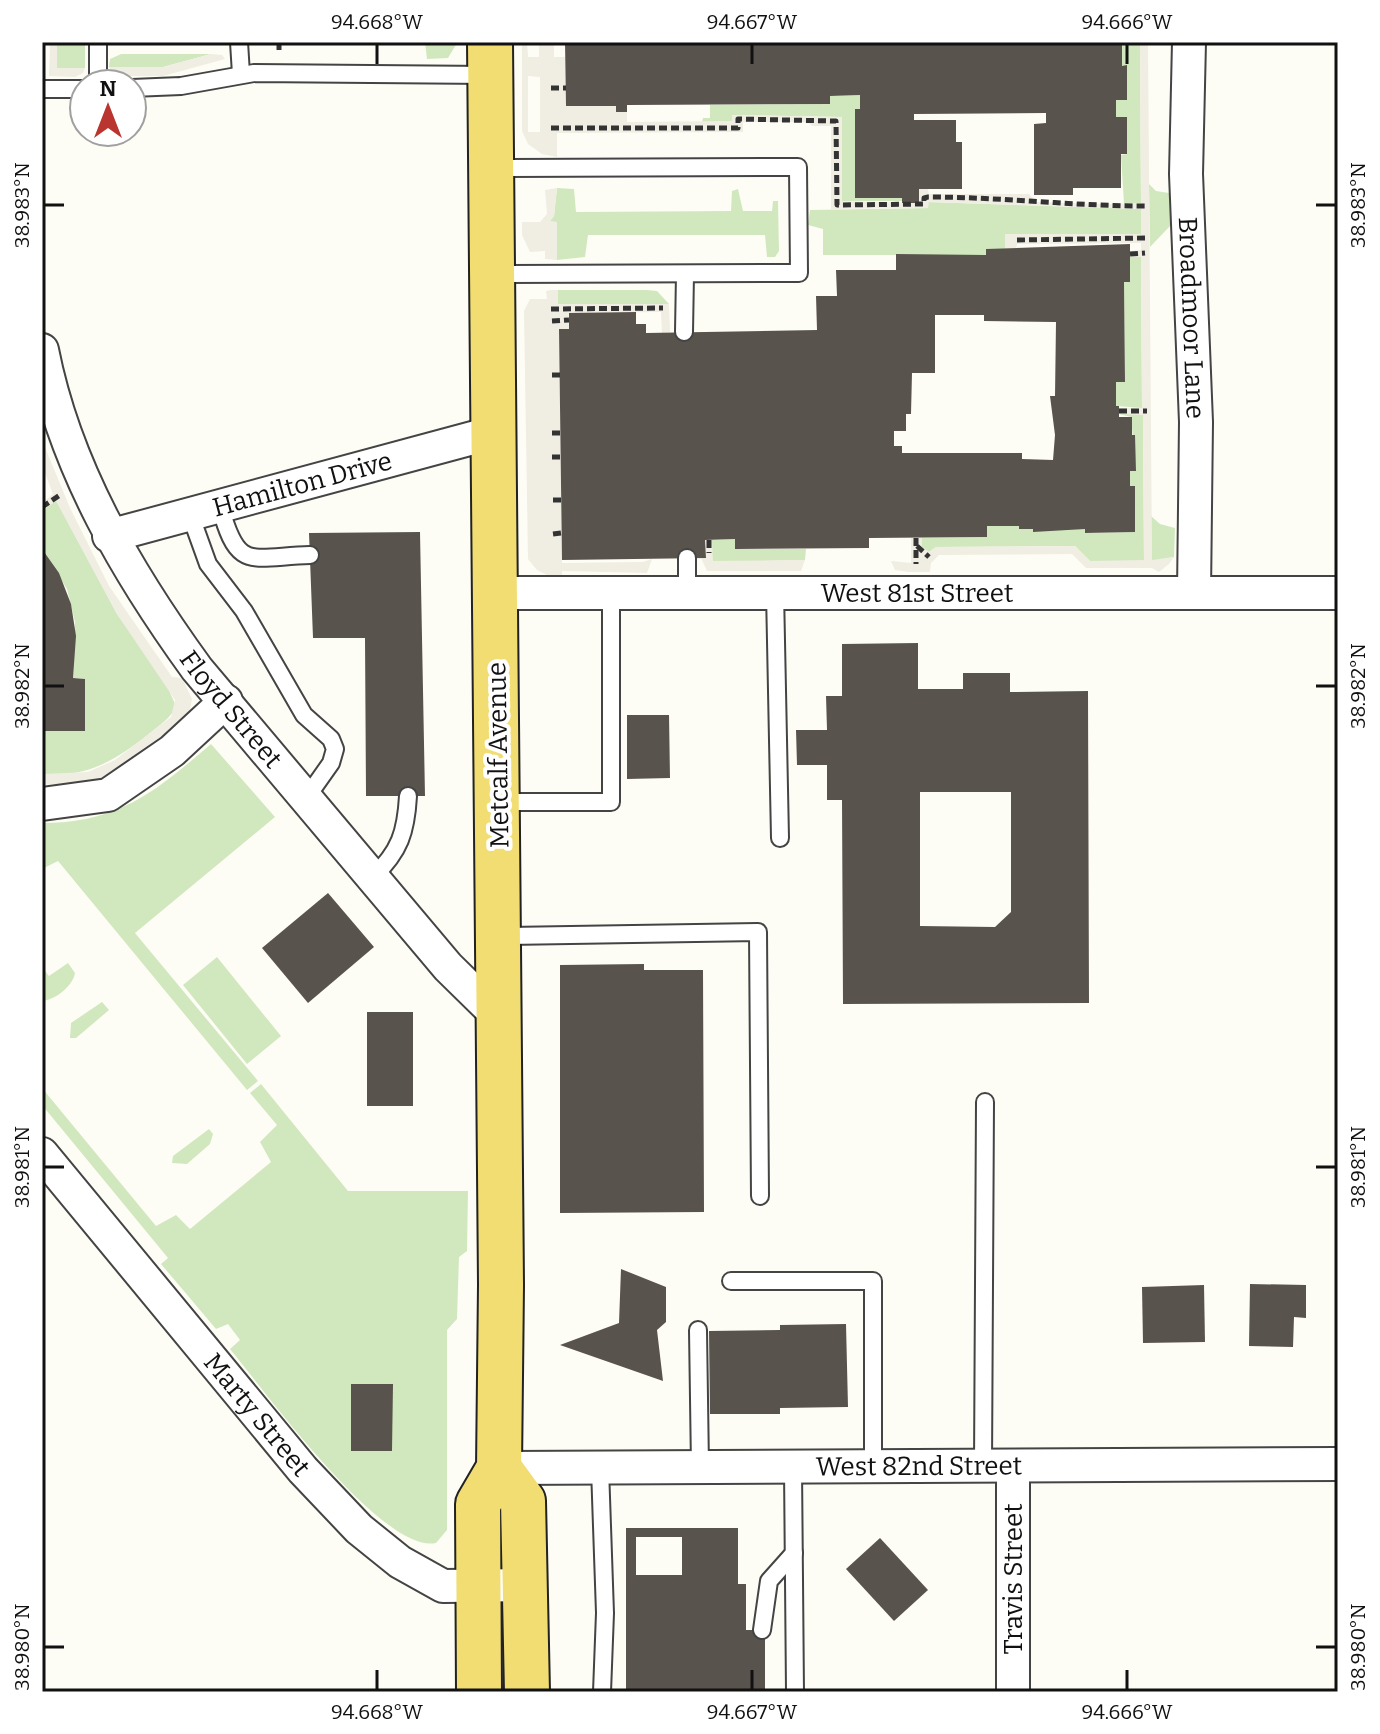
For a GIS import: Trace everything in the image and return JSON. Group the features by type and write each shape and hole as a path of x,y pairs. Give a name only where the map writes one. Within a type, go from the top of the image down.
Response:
{"main road":[{"name":"Metcalf Avenue","path":"490,59 500,936 499,1468"},
{"path":"479,1692 478,1504 499,1468 523,1501 527,1692"}],"street":[{"name":"Broadmoor Lane","path":"1189,42 1186,174 1196,422 1194,593"},
{"name":"Floyd Street","path":"42,350 66,432 109,536 159,616 197,669 448,967 500,1018"},
{"name":"Hamilton Drive","path":"109,536 495,432"},
{"name":"West 81st Street","path":"497,593 1338,593"},
{"path":"42,804 108,795 172,751 226,701"},
{"name":"Marty Street","path":"42,1154 303,1470 359,1529 400,1562 443,1586 527,1585"},
{"name":"West 82nd Street","path":"499,1468 1338,1464"},
{"name":"Travis Street","path":"998,1466 1013,1692"}],"lane":[{"path":"98,42 98,68"},
{"path":"239,42 241,74"},
{"path":"148,87 181,86 241,74 490,59"},
{"path":"42,89 68,89"},
{"path":"492,168 798,167 799,273 493,274"},
{"path":"684,332 685,274"},
{"path":"205,510 238,552 249,557 310,555"},
{"path":"205,510 208,564 244,611 304,715 331,739 335,749 331,763 307,797"},
{"path":"687,558 687,592"},
{"path":"775,592 780,838"},
{"path":"498,802 611,802 611,593"},
{"path":"373,877 399,848 406,832 408,796"},
{"path":"500,936 758,932 760,1196"},
{"path":"985,1102 998,1466"},
{"path":"731,1281 873,1281 873,1466"},
{"path":"698,1330 700,1467"},
{"path":"600,1468 605,1613 602,1692"},
{"path":"793,1468 795,1692"},
{"path":"762,1630 769,1581 794,1553"}],"path":[{"path":"551,88 566,88"},
{"path":"1017,200 1035,204 1145,206"},
{"path":"1017,240 1145,238"},
{"path":"1130,254 1145,253"},
{"path":"551,309 664,308"},
{"path":"552,321 569,320"},
{"path":"552,375 560,375"},
{"path":"1119,411 1147,411"},
{"path":"552,433 560,433"},
{"path":"552,457 561,457"},
{"path":"42,507 60,495"},
{"path":"553,500 561,500"},
{"path":"553,534 561,533"},
{"path":"916,565 916,542 929,557"}],"green space":[{"path":"57,42 85,42 85,68 57,68"},
{"path":"425,42 457,43 448,58 427,59"},
{"path":"1122,42 1140,42 1141,204 1124,204 1121,155 1127,154 1116,117 1116,100 1127,100 1127,66 1122,66"},
{"path":"121,54 211,54 163,67 109,67 110,59"},
{"path":"860,95 860,109 855,110 855,197 902,198 902,201 842,201 841,117 733,115 733,121 702,122 703,118 710,118 710,105 829,104 830,96"},
{"path":"1149,184 1156,191 1169,193 1171,225 1150,247"},
{"path":"557,188 574,189 576,212 731,211 732,191 738,189 743,211 772,211 773,201 778,201 779,251 775,257 767,257 765,235 588,235 585,257 557,260 557,222 549,222 554,216"},
{"path":"928,202 1141,209 1141,234 1005,234 1005,249 986,249 986,255 823,255 823,229 808,225 810,210 928,208"},
{"path":"1130,257 1141,257 1142,408 1116,406 1116,382 1125,382 1124,282 1130,282"},
{"path":"558,290 657,291 669,304 557,304"},
{"path":"1119,414 1143,414 1144,561 1090,561 1075,546 936,547 929,552 922,547 922,538 987,537 987,526 1085,529 1086,533 1135,532 1135,487 1130,486 1130,471 1136,471 1131,417"},
{"path":"56,500 117,614 167,686 176,706 161,724 113,759 74,773 42,774 42,731 85,730 85,679 73,678 75,622 67,589 42,549 42,511"},
{"path":"1151,516 1160,524 1175,528 1174,557 1152,561"},
{"path":"735,539 736,549 806,549 805,560 712,562 712,540"},
{"path":"211,744 275,817 135,933 258,1081 247,1090 58,861 42,869 42,823 93,817 135,801 154,790"},
{"path":"217,957 281,1036 247,1064 183,985"},
{"path":"68,963 75,973 71,983 58,995 42,1001 42,967 49,976"},
{"path":"102,1002 109,1010 76,1038 70,1038 71,1023"},
{"path":"261,1084 348,1191 468,1191 467,1251 459,1257 457,1319 447,1330 447,1530 436,1543 414,1540 387,1524 326,1466 230,1349 240,1340 228,1324 216,1329 161,1264 168,1258 42,1105 42,1088 156,1226 176,1215 190,1229 271,1162 260,1142 277,1125 250,1093"},
{"path":"209,1129 213,1134 210,1144 187,1164 172,1163 173,1156"}],"shaded area":[{"path":"50,42 57,42 57,68 68,68 68,77 49,76"},
{"path":"522,42 527,42 528,57 539,57 539,42 554,42 554,57 565,57 566,106 616,106 616,112 627,112 627,122 732,121 732,115 842,117 842,201 919,203 919,189 928,189 929,194 1029,194 1036,202 1141,203 1140,42 1148,42 1152,560 1174,557 1159,572 1152,568 1086,568 1072,554 939,555 931,563 930,572 895,570 891,561 911,563 911,538 922,538 922,547 929,552 936,547 1075,546 1090,561 1144,560 1143,415 1119,414 1119,408 1142,408 1141,257 1130,257 1130,251 1141,250 1141,243 1017,244 1016,249 1005,249 1005,234 1141,234 1141,209 929,202 928,208 831,209 831,126 812,126 808,122 743,122 743,132 557,133 557,157 542,154 528,144 522,131","holes":["528,76 540,77 540,132 528,132"]},
{"path":"211,54 222,55 225,59 163,76 148,76 148,68 109,67 163,67"},
{"path":"557,188 554,216 550,221 557,222 557,260 545,259 545,251 530,252 522,235 522,222 540,222 547,214 545,190"},
{"path":"558,290 558,304 669,304 670,332 662,333 661,312 569,313 569,329 559,329 562,563 643,562 652,559 647,573 562,571 562,580 537,570 528,559 524,311 530,299 547,299 546,291"},
{"path":"42,440 70,508 109,586 172,677 182,678 192,699 190,710 180,723 117,772 94,782 42,785 42,774 88,772 115,760 171,717 175,700 117,614 56,501 42,511 42,503 53,494 42,465"},
{"path":"705,540 712,540 713,561 805,560 801,571 707,571 701,558 706,558"}],"building":[{"path":"565,42 1122,42 1122,66 1127,65 1127,100 1116,100 1116,117 1127,117 1127,154 1121,154 1121,188 1073,188 1073,195 1034,195 1034,124 1046,123 1046,113 914,114 914,120 956,120 956,142 962,142 962,189 919,189 919,203 902,203 902,198 855,198 855,109 860,109 860,95 830,96 830,104 627,105 627,112 616,112 616,106 566,106"},
{"path":"1130,244 1130,282 1124,282 1125,382 1116,382 1116,406 1119,406 1119,417 1132,417 1132,435 1135,435 1136,471 1130,471 1130,486 1135,486 1135,532 1085,533 1085,529 1033,532 1033,529 1019,529 1019,526 987,526 987,537 869,538 869,548 735,549 735,539 705,540 706,558 562,560 559,329 569,329 569,313 636,312 636,324 646,324 646,333 817,330 816,296 837,296 836,270 896,270 896,254 986,255 986,249","holes":["935,315 984,315 984,321 1056,322 1055,396 1050,396 1055,435 1053,460 1022,459 1022,453 902,453 902,446 894,446 894,431 906,431 906,414 911,414 912,373 935,373"]},
{"path":"420,532 425,796 366,796 365,638 313,638 309,533"},
{"path":"42,549 59,573 71,604 76,636 73,678 85,679 85,731 42,731"},
{"path":"918,643 918,689 963,689 963,673 1010,673 1010,692 1088,691 1089,1003 843,1004 842,800 827,800 827,765 797,765 796,730 827,730 826,696 842,696 842,644","holes":["920,792 1011,792 1011,912 995,927 920,926"]},
{"path":"627,715 669,715 670,778 627,779"},
{"path":"328,893 374,947 308,1003 262,948"},
{"path":"644,964 644,970 703,970 704,1212 560,1213 560,965"},
{"path":"367,1012 413,1012 413,1106 367,1106"},
{"path":"621,1269 666,1287 666,1322 657,1330 663,1381 560,1345 619,1323"},
{"path":"1250,1284 1306,1285 1306,1318 1294,1317 1293,1347 1249,1346"},
{"path":"1204,1285 1205,1342 1143,1343 1142,1287"},
{"path":"846,1324 848,1407 780,1408 780,1414 710,1414 709,1331 780,1330 780,1325"},
{"path":"351,1384 393,1384 392,1451 351,1451"},
{"path":"626,1528 738,1528 738,1584 746,1584 746,1630 765,1630 765,1692 626,1692","holes":["636,1537 682,1537 682,1575 636,1575"]},
{"path":"880,1538 928,1590 894,1621 846,1569"}]}
